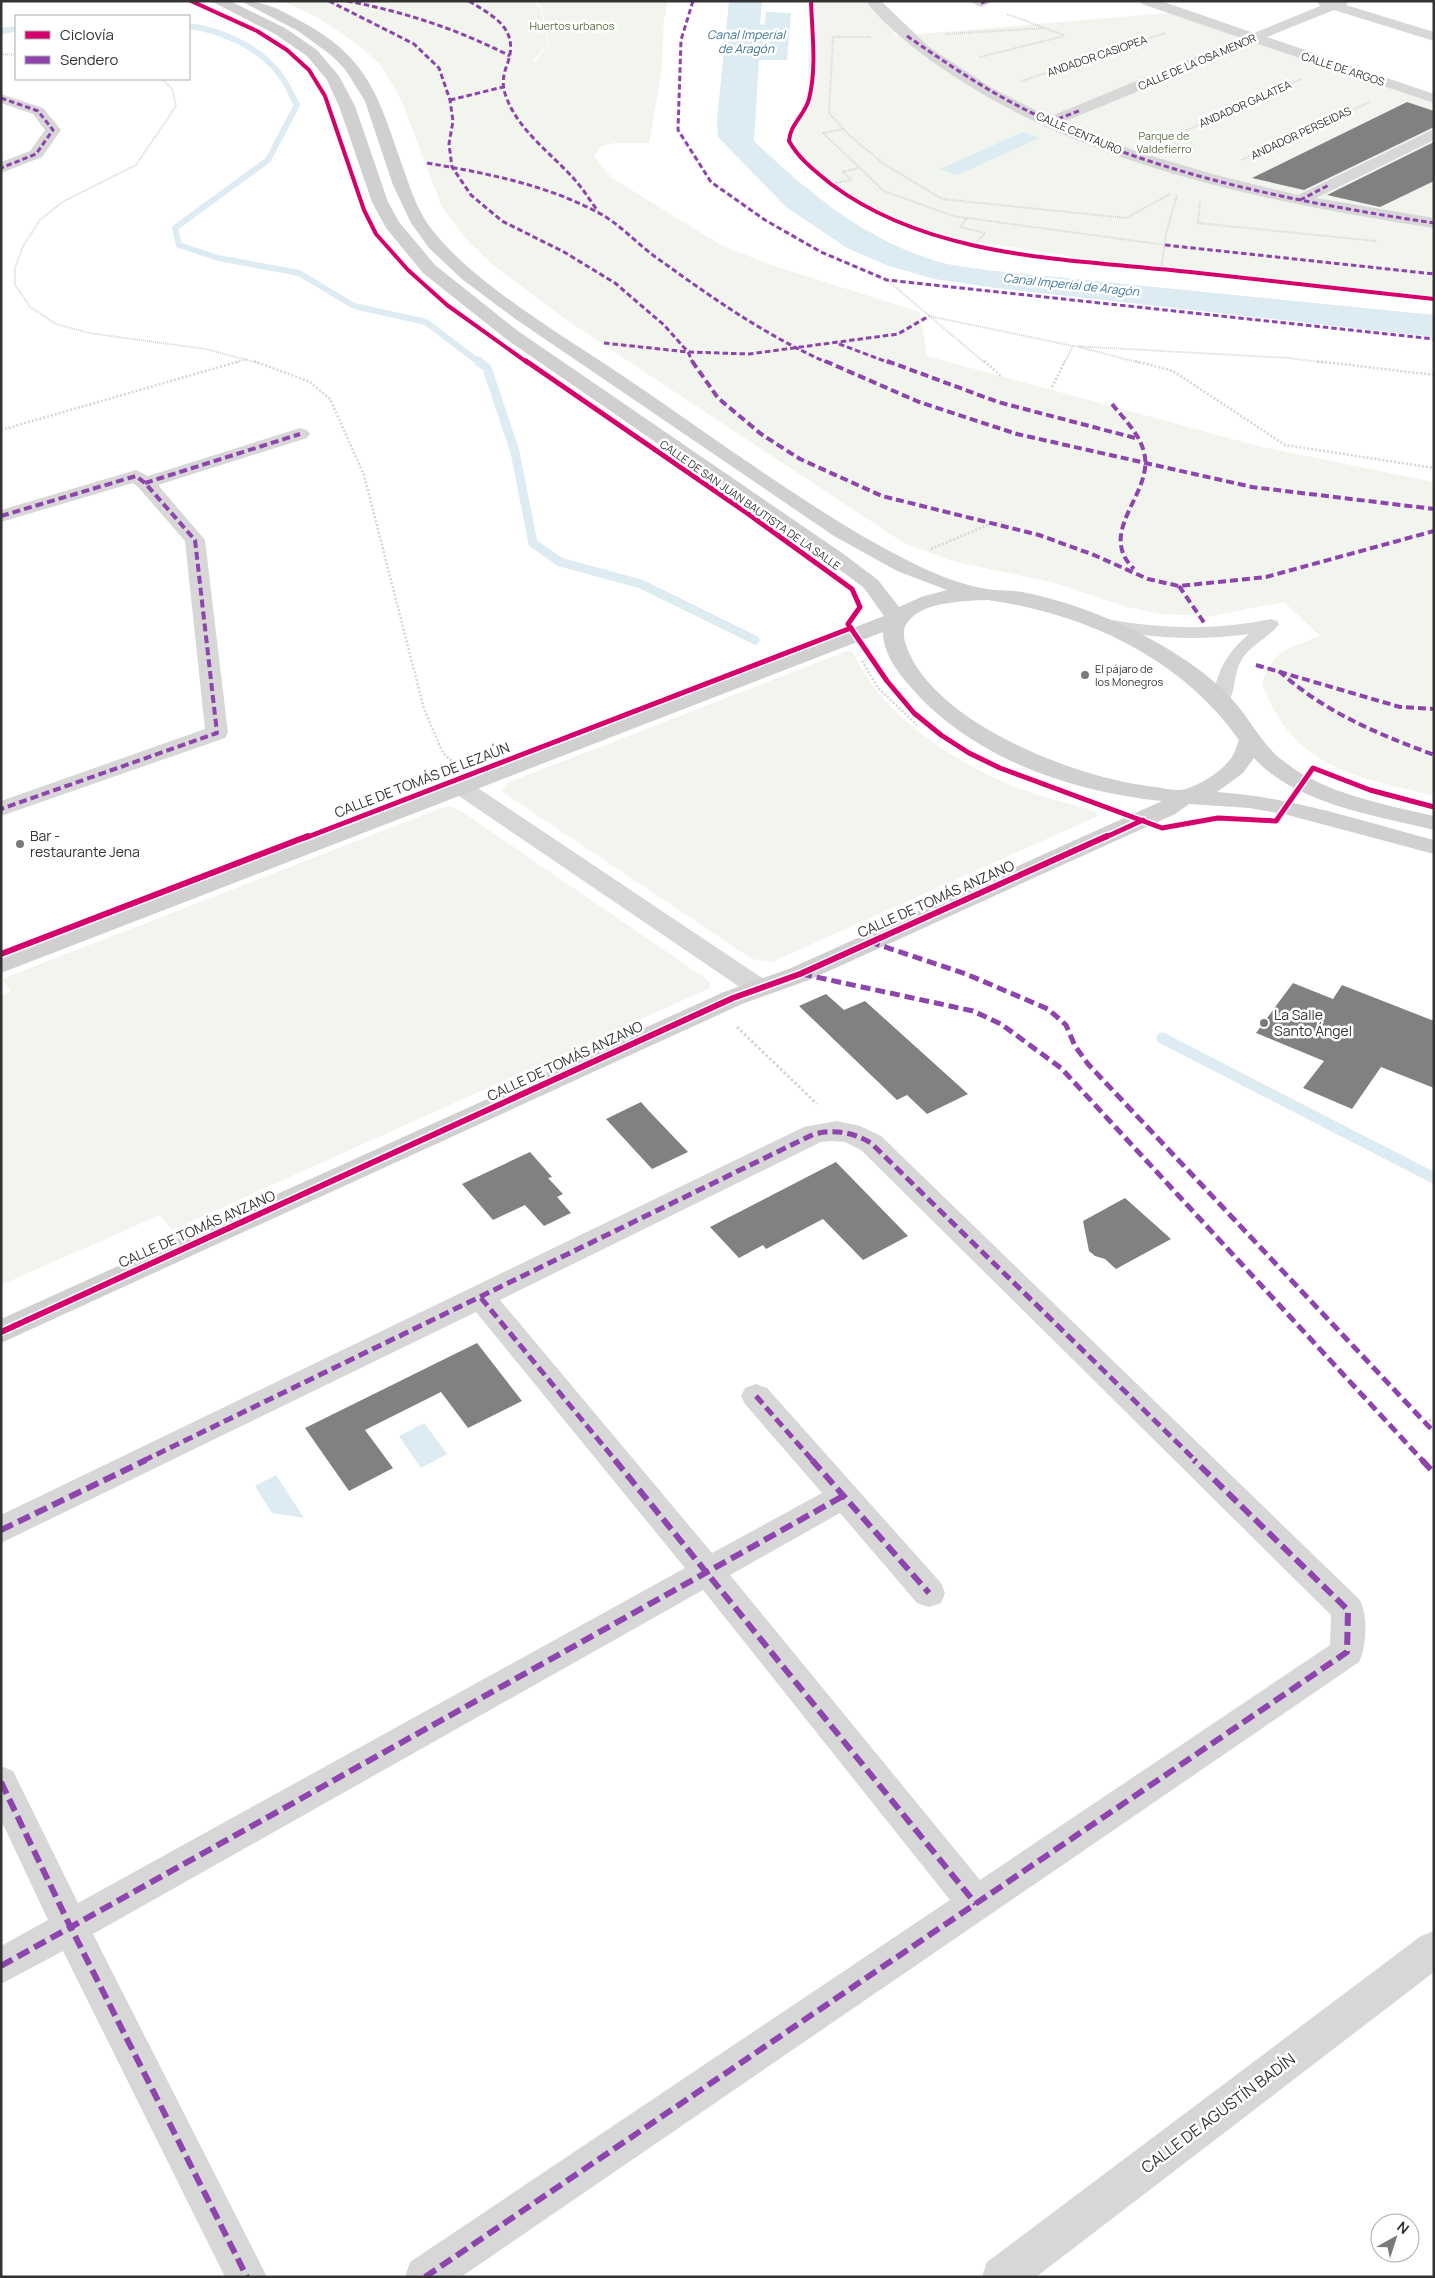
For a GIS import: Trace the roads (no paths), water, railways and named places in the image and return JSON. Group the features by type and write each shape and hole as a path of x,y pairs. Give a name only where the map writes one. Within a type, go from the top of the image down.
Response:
{"main road":[{"name":"CALLE DE SAN JUAN BAUTISTA DE LA SALLE","path":"218,1 280,31 312,53 334,78 347,106 380,202 392,224 429,269 512,335 838,559 871,584 897,619"},
{"path":"248,1 301,26 322,39 358,75 373,102 406,197 425,232 449,258 520,314 878,555 943,583 980,594 1034,602 1092,621 1132,638 1163,655 1207,687 1241,725 1250,741 1271,763 1304,783 1371,807 1434,823"},
{"path":"980,594 961,594 917,606 897,619 893,635 895,645 913,677 937,702 982,734 1033,760 1066,772 1123,788 1287,807 1434,847"},
{"name":"CALLE DE TOMÁS DE LEZAÚN","path":"1,965 897,619"},
{"path":"1187,796 1214,784 1236,768 1246,754 1250,741"},
{"name":"CALLE DE TOMÁS ANZANO","path":"1,1332 759,988 800,974 1167,809 1187,796"}],"street":[{"name":"CALLE CENTAURO","path":"873,1 907,36 945,66 990,92 1050,122 1131,155 1203,178 1300,200 1434,223"},
{"name":"CALLE DE ARGOS","path":"1147,1 1253,39 1434,99"},
{"path":"1332,3 1434,37"},
{"name":"CALLE DE LA OSA MENOR","path":"1050,122 1253,39 1332,3"},
{"path":"1,98 38,111 52,130 36,154 1,168"},
{"path":"1300,200 1434,134"},
{"path":"145,483 300,434"},
{"path":"1,516 136,476 145,483 195,540 217,733 1,809"},
{"path":"467,785 759,988"},
{"path":"1,1530 481,1298 814,1134 844,1130 871,1143 1348,1610 1347,1652 425,2277"},
{"path":"481,1298 707,1571 976,1904"},
{"path":"756,1396 845,1495 929,1593"},
{"path":"1,1966 845,1495"},
{"path":"1,1782 70,1926 247,2277"},
{"name":"CALLE DE AGUSTÍN BADÍN","path":"1002,2277 1434,1949"}],"lane":[{"path":"1092,621 1149,632 1198,636 1246,630 1271,624 1251,639 1232,659 1224,677 1221,701"}],"water":[{"name":"Canal Imperial de Aragón","path":"729,1 762,1 760,24 765,25 766,12 791,13 787,60 759,60 754,141 815,195 859,226 882,239 939,262 986,270 1434,315 1434,337 996,288 934,279 889,266 847,248 786,207 718,137 717,120"},
{"path":"1023,132 1040,138 957,175 940,169"},
{"path":"424,1423 447,1454 421,1468 399,1436"},
{"path":"276,1475 304,1518 272,1513 255,1486"}],"waterway":[{"path":"190,26 225,35 259,54 269,62 286,83 297,105 268,160 175,228 179,245 218,258 299,273 354,306 426,322 480,363"},
{"path":"1,31 15,29"},
{"path":"478,361 487,368 515,452 533,543 560,562 641,584 755,640"},
{"path":"1162,1038 1434,1178"}],"place":[{"name":"El pájaro de los Monegros","path":"1085,675"},
{"name":"Bar - restaurante Jena","path":"20,844"},
{"name":"La Salle Santo Ángel","path":"1264,1023"}],"park label":[{"name":"Huertos urbanos","path":"572,26"},
{"name":"Parque de Valdefierro","path":"1164,142"}]}
